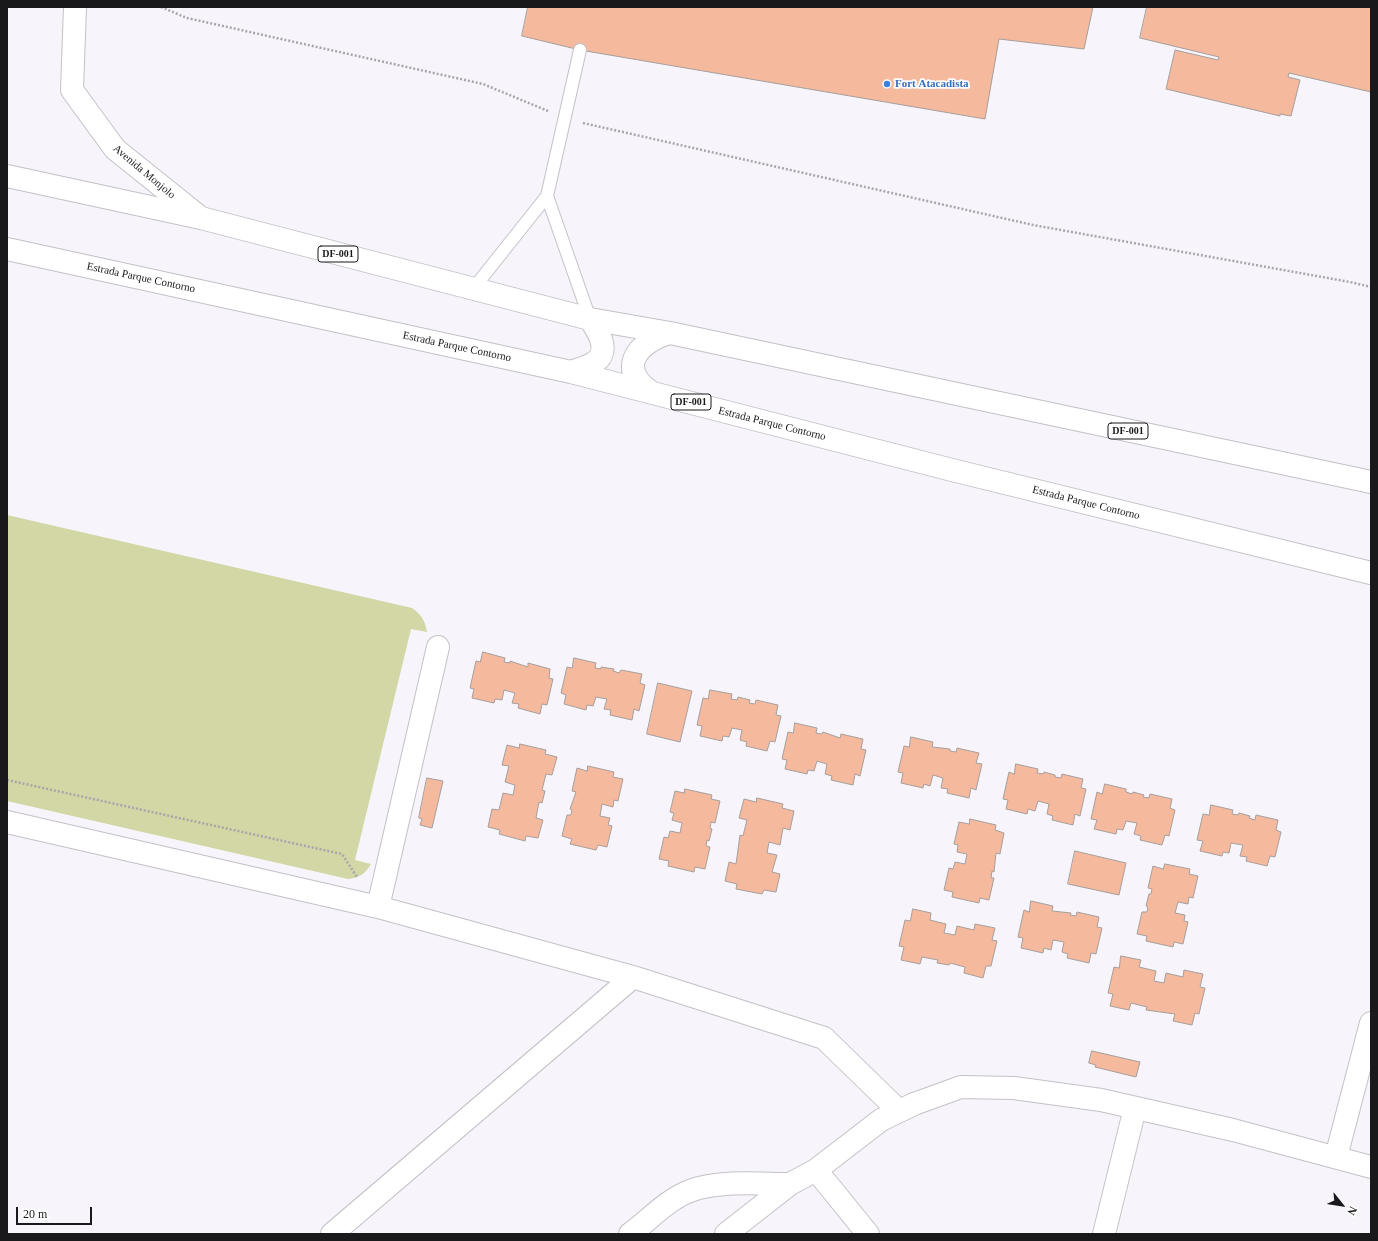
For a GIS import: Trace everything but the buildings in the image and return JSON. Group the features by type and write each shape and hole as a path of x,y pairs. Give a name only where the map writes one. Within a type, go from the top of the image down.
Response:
{"main road":[{"name":"Avenida Monjolo","path":"75,7 72,90 115,149 201,218"},
{"name":"DF-001","path":"7,176 201,218 590,319 670,333 1371,482"},
{"name":"Estrada Parque Contorno","path":"7,249 571,372 952,470 1371,573"},
{"path":"571,372 595,362 601,354 602,340 590,319"},
{"path":"651,392 636,380 633,368 635,358 643,345 657,336 670,333"},
{"path":"378,907 438,646"},
{"path":"7,822 378,907 633,977 824,1038 899,1111"},
{"path":"332,1234 633,977"},
{"path":"1336,1157 1371,1023"},
{"path":"726,1234 790,1184 816,1170 881,1120 899,1111 961,1087 1014,1088 1101,1100 1233,1130 1336,1157 1371,1168"},
{"path":"1104,1234 1135,1108"},
{"path":"816,1170 868,1234"},
{"path":"630,1234 676,1199 690,1191 716,1185 790,1184"}],"lane":[{"path":"473,289 547,196 580,50"},
{"path":"547,196 590,319"}],"path":[{"path":"161,7 187,18 483,84 564,119 1033,224 1371,287"},
{"path":"7,780 342,854 378,907"}],"green space":[{"path":"7,515 412,608 421,616 427,632 411,629 355,860 371,864 364,873 355,878 348,879 7,801"}],"place":[{"name":"Fort Atacadista","path":"887,84"}]}
